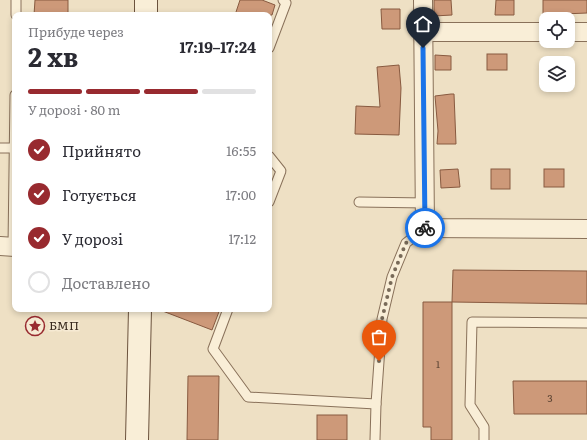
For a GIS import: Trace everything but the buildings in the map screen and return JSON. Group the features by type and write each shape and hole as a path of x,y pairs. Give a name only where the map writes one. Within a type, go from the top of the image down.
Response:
{"street":[{"path":"146,0 146,12"},
{"path":"423,0 426,203 425,228 587,229"},
{"path":"423,32 539,32"},
{"path":"575,32 587,32"},
{"path":"137,440 140,312"}],"lane":[{"path":"16,0 16,12"},
{"path":"272,40 286,3 283,0"},
{"path":"0,148 12,148"},
{"path":"272,160 281,171 272,194"},
{"path":"9,246 12,187"},
{"path":"359,202 426,203"},
{"path":"375,440 382,319 392,277 406,243 425,228"},
{"path":"227,312 213,349 248,397 376,404"},
{"path":"484,440 484,427 470,405 472,322 587,323"}],"way so far":[{"path":"379,361 382,319 392,277 406,243 425,228"}],"place":[{"name":"БМП","path":"35,326"}],"route":[{"path":"423,48 426,203 425,228"}]}
